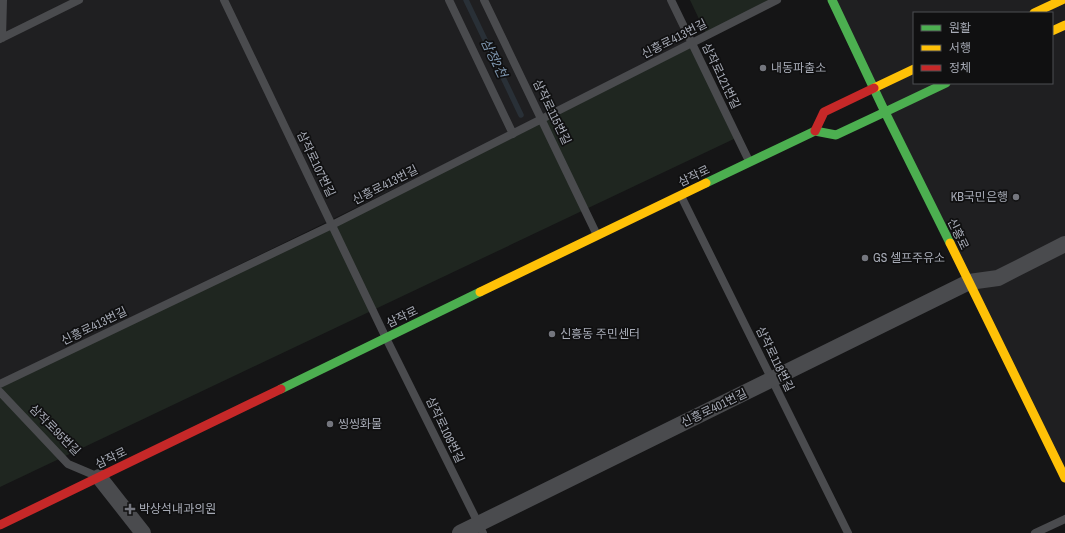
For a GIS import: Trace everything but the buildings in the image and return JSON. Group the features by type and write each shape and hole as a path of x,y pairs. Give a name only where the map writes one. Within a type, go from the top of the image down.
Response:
{"street":[{"name":"신흥로","path":"832,0 885,112 1065,478"},
{"path":"1036,12 1062,0"},
{"path":"1053,31 1065,25"},
{"path":"913,69 824,112 815,131 836,135 944,84"},
{"name":"삼작로","path":"0,525 597,235 815,131"},
{"name":"신흥로401번길","path":"460,533 481,528 969,282 998,278 1065,244"},
{"path":"99,478 144,533"}],"lane":[{"path":"3,0 1,39 79,0"},
{"name":"삼작로107번길","path":"224,0 386,338"},
{"path":"449,0 514,134"},
{"name":"삼작로115번길","path":"484,0 597,235"},
{"name":"삼작로121번길","path":"671,0 750,162"},
{"name":"신흥로413번길","path":"0,384 332,225 777,0"},
{"name":"삼작로118번길","path":"681,196 848,533"},
{"name":"삼작로108번길","path":"386,338 481,528"},
{"name":"삼작로95번길","path":"0,392 68,464 99,478"},
{"path":"1035,533 1065,519"}],"shaded area":[{"path":"0,0 671,0 692,43 0,382"},
{"path":"690,0 777,0 707,36"},
{"path":"832,0 1065,0 1065,478"},
{"path":"692,43 738,137 0,487 0,385"}],"waterway":[{"name":"삼정2천","path":"466,0 521,115"}],"traffic: fast":[{"path":"832,0 885,112 944,84"},
{"path":"706,183 815,131 836,135 885,112 950,243"},
{"path":"281,389 480,292"}],"traffic: slow":[{"path":"1036,12 1062,0"},
{"path":"1053,31 1065,25"},
{"path":"874,88 913,69"},
{"path":"480,292 706,183"},
{"path":"950,243 1065,478"}],"traffic: jam":[{"path":"815,131 824,112 874,88"},
{"path":"0,525 281,389"}],"place":[{"name":"내동파출소","path":"763,68"},
{"name":"KB국민은행","path":"1016,197"},
{"name":"GS 셀프주유소","path":"865,258"},
{"name":"신흥동 주민센터","path":"552,334"},
{"name":"씽씽화물","path":"330,424"},
{"name":"박상석내과의원","path":"130,509"}]}
